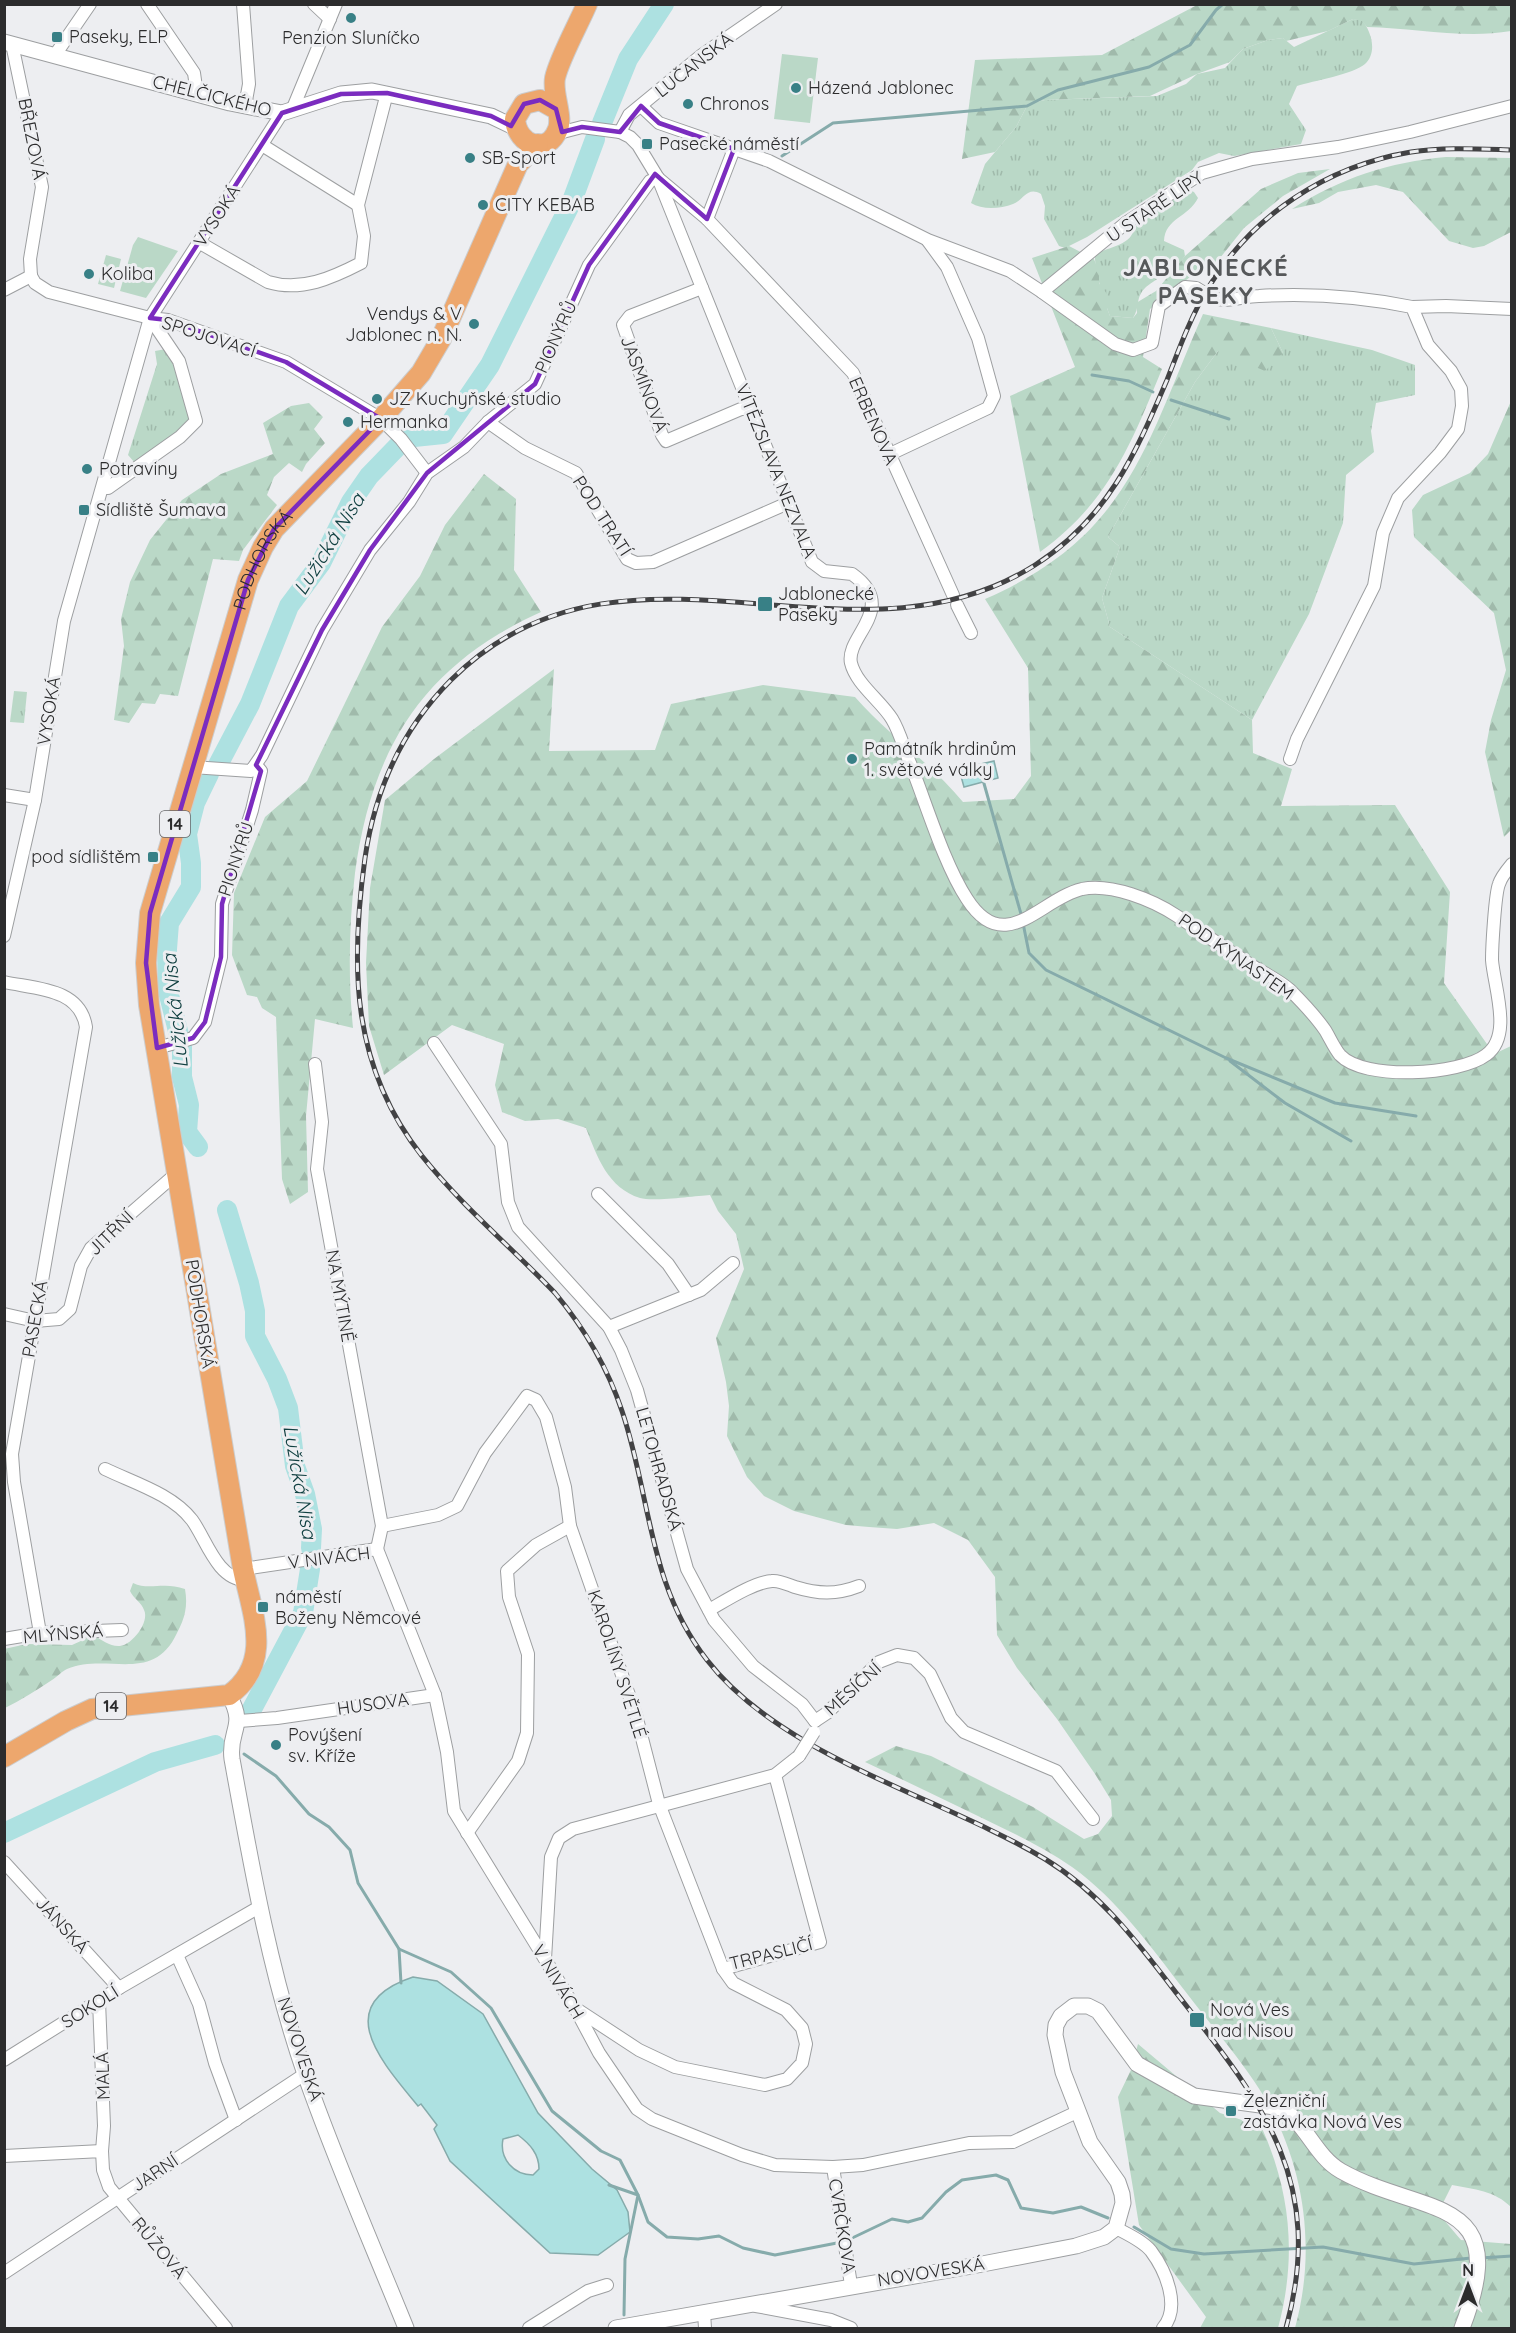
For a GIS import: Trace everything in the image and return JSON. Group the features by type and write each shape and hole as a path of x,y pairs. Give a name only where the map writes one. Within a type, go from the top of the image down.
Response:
{"main road":[{"path":"527,104 555,77 587,4"},
{"path":"555,77 557,119"},
{"path":"527,104 545,101 557,119"},
{"name":"14","path":"518,164 518,132 515,119 527,104"},
{"name":"PODHORSKÁ","path":"229,1695 240,1686 256,1660 256,1624 244,1574 177,1173 163,1047 146,963 147,932 165,857 248,580 262,547 274,530 381,419 421,373 441,339 518,164 538,144 548,141 557,119"},
{"path":"518,132 527,143 538,144"},
{"name":"14","path":"4,1757 66,1720 92,1709 229,1695"}],"street":[{"path":"55,55 90,4"},
{"path":"147,4 194,74 197,94"},
{"path":"243,4 249,84 245,106"},
{"path":"314,4 330,19"},
{"name":"VYSOKÁ","path":"4,936 35,800 64,621 150,318 287,110 336,4"},
{"name":"LUČANSKÁ","path":"620,132 629,115 702,55 777,4"},
{"name":"CHELČICKÉHO","path":"8,43 245,106 287,110 341,94 372,91 491,116 518,132"},
{"name":"BŘEZOVÁ","path":"8,43 42,187 30,259 31,276"},
{"path":"200,243 279,286 323,282 361,263 364,236 358,205 387,93"},
{"name":"CHELČICKÉHO","path":"491,116 527,104"},
{"path":"641,106 659,123 769,161 928,240 1010,271 1115,344 1133,350 1152,343 1159,306 1185,287 1196,288 1222,301 1258,296 1351,298 1412,307 1512,309"},
{"name":"U STARÉ LÍPY","path":"1042,292 1127,222 1202,173 1252,159 1338,147 1410,132 1512,106"},
{"path":"557,119 620,132 638,145 658,178 707,219 734,148"},
{"path":"557,119 587,127"},
{"path":"262,145 358,205"},
{"name":"VÍTĚZSLAVA NEZVALA","path":"658,178 812,562 824,571 852,574 868,592 871,602 870,620 853,648 851,664 860,680 894,723 966,898 976,912 992,924 1018,924 1036,915 1065,894 1086,888 1115,890"},
{"name":"PIONÝRŮ","path":"163,1047 186,1041 198,1034 205,1022 221,957 222,904 252,810 261,771 256,765 322,630 370,550 409,502 427,473 464,447 489,422 536,384 589,265 650,182 658,178"},
{"name":"ERBENOVA","path":"707,219 853,373 888,455 971,633"},
{"path":"888,455 988,408 994,396 978,338 947,267 928,240"},
{"path":"4,290 31,276"},
{"name":"SPOJOVACÍ","path":"31,276 35,283 49,292 150,318 168,320 286,362 381,419"},
{"name":"JASMÍNOVÁ","path":"702,288 630,316 623,325 662,435 666,441 741,409 751,409"},
{"path":"1290,759 1297,739 1374,586 1383,533 1398,498 1440,453 1458,429 1462,405 1461,389 1451,371 1428,345 1412,307"},
{"path":"103,488 108,488 180,437 196,421 178,361 150,318"},
{"path":"381,419 404,443 427,473"},
{"name":"POD TRATÍ","path":"489,422 525,448 576,473 627,559 636,564 653,562 788,502"},
{"path":"192,767 244,773 251,771 256,765"},
{"path":"4,795 35,800"},
{"name":"POD KYNASTEM","path":"1115,890 1167,909 1289,988 1323,1027 1340,1056 1352,1064 1362,1069 1417,1072 1460,1068 1487,1055 1499,1040 1500,1023 1492,958 1498,885 1512,864"},
{"name":"PASECKÁ","path":"4,982 66,995 79,1007 84,1017 84,1035 9,1481 40,1633"},
{"name":"LETOHRADSKÁ","path":"434,1043 501,1144 508,1202 518,1227 609,1327 637,1390 687,1569 709,1610 753,1666 802,1704 814,1726"},
{"name":"NA MÝTINĚ","path":"315,1064 322,1122 317,1169 382,1526 377,1550"},
{"name":"JITŘNÍ","path":"4,1314 35,1321 59,1319 70,1309 81,1266 91,1248 177,1173"},
{"path":"598,1194 668,1264 689,1295"},
{"path":"609,1327 701,1290 733,1263"},
{"name":"KAROLÍNY SVĚTLÉ","path":"382,1526 438,1515 457,1506 484,1453 527,1396 536,1400 546,1417 565,1487 570,1526 636,1715 659,1804"},
{"path":"105,1469 172,1503 190,1518 224,1569 234,1579 244,1574"},
{"path":"467,1833 518,1761 527,1733 528,1654 509,1597 507,1571 536,1545 570,1526"},
{"name":"V NIVÁCH","path":"244,1574 377,1550 435,1695 447,1752 453,1811 575,2008 599,2053 637,2109 652,2119 775,2165 832,2167 863,2165 969,2143 1012,2142 1077,2112"},
{"path":"709,1610 773,1580 807,1591 830,1594 843,1593 859,1586"},
{"name":"MLÝNSKÁ","path":"4,1639 40,1633 122,1630"},
{"name":"MĚSÍČNÍ","path":"544,1959 551,1857 559,1838 573,1829 659,1804 775,1775 799,1756 814,1726 827,1713 879,1662 897,1655 914,1658 930,1674 951,1718 964,1732 1056,1771 1093,1819"},
{"path":"229,1695 239,1721"},
{"name":"HUSOVA","path":"239,1721 277,1718 435,1695"},
{"name":"NOVOVESKÁ","path":"239,1721 231,1759 261,1906 286,2011 305,2074 406,2328"},
{"name":"TRPASLIČÍ","path":"659,1804 723,1969 820,1942 775,1775"},
{"name":"JÁNSKÁ","path":"4,1862 119,1989"},
{"name":"SOKOLÍ","path":"4,2060 261,1906"},
{"path":"177,1955 199,2004 215,2063 236,2120"},
{"path":"575,2008 639,2050 675,2067 765,2085 787,2079 802,2062 806,2044 802,2028 786,2010 733,1983 723,1969"},
{"name":"MALÁ","path":"99,2001 105,2126 102,2151"},
{"path":"1163,2328 1171,2316 1168,2280 1150,2250 1116,2228 1123,2204 1118,2182 1090,2142 1063,2072 1055,2035 1061,2016 1074,2006 1098,2011 1137,2064 1175,2087 1194,2096 1222,2102 1276,2107 1291,2116 1325,2158 1341,2170 1450,2213 1467,2228 1477,2259 1475,2295 1462,2328"},
{"name":"JARNÍ","path":"4,2273 305,2074"},
{"path":"4,2156 102,2151"},
{"name":"RŮŽOVÁ","path":"102,2151 103,2170 118,2198 226,2328"},
{"name":"CVRČKOVA","path":"832,2167 851,2286"},
{"name":"NOVOVESKÁ","path":"616,2328 1076,2246 1104,2237 1116,2228"},
{"path":"529,2328 588,2291 607,2286"},
{"name":"NOVOVESKÁ","path":"743,2305 794,2312 831,2320 851,2328"},
{"path":"704,2313 705,2328"}],"highlighted area":[{"path":"387,93 491,116 511,126 524,104 540,100 556,109 562,132 582,127 620,132 641,106 659,123 734,149 707,219 655,174 589,265 535,384 427,473 370,550 322,630 256,765 261,771 222,904 221,957 205,1022 193,1038 157,1048 146,963 150,913 248,580 274,529 381,419 286,362 168,320 150,318 162,296 282,113 341,94"}],"green space":[{"path":"1197,5 1511,5 1511,31 1457,34 1367,27 1362,21 1353,19 1328,31 1286,41 1283,38 1268,40 1243,49 1230,62 1197,74 1150,96 1045,100 1028,104 1016,127 995,152 962,159 975,60 1102,55"},
{"path":"1353,19 1362,20 1368,30 1372,42 1369,59 1360,68 1352,71 1297,86 1289,104 1306,130 1301,144 1234,156 1219,153 1198,162 1192,170 1087,237 1065,248 1059,246 1044,219 1045,206 1041,194 1032,192 1013,204 997,208 980,207 971,203 985,164 1016,127 1028,104 1045,100 1157,96 1186,84 1197,74 1225,68 1243,49 1268,40 1283,38 1294,47"},
{"name":"Házená Jablonec","path":"782,54 818,58 810,123 774,119"},
{"path":"1511,158 1511,232 1484,246 1473,248 1449,241 1403,192 1376,185 1338,192 1319,203 1292,209 1329,188 1366,173 1425,159"},
{"path":"1330,169 1283,196 1244,228 1212,268 1190,277 1150,309 1143,357 1162,369 1140,422 1101,492 1064,533 1040,552 1010,396 1075,367 1032,258 1069,246 1094,259 1099,272 1099,283 1108,297 1107,308 1110,316 1133,318 1137,313 1136,303 1156,291 1185,256 1261,189 1298,173"},
{"path":"1184,188 1194,192 1198,198 1189,210 1168,227 1164,241 1184,250 1185,256 1177,266 1146,287 1139,299 1133,318 1110,316 1102,294 1095,254 1126,241 1133,232 1134,225 1147,212"},
{"path":"138,237 178,251 146,298 120,291 133,245"},
{"path":"106,255 121,259 114,288 98,284"},
{"path":"1203,314 1271,328 1283,353 1265,371 1218,351 1195,382 1108,537 1120,547 1102,598 1110,627 1252,720 1253,753 1292,769 1281,806 1395,805 1450,892 1444,983 1494,1054 1511,1046 1511,2207 1491,2194 1452,2185 1438,2213 1461,2240 1511,2244 1511,2328 1295,2328 1305,2270 1306,2241 1298,2183 1280,2127 1266,2100 1237,2058 1133,1925 1089,1880 1027,1840 865,1762 896,1746 931,1756 1033,1807 1084,1839 1098,1834 1112,1816 1111,1800 1095,1774 1057,1719 1017,1668 997,1635 995,1577 968,1540 934,1523 897,1529 846,1525 794,1511 764,1496 747,1477 727,1436 729,1406 716,1338 744,1269 736,1234 718,1211 710,1195 663,1199 640,1198 620,1187 605,1170 586,1128 558,1119 525,1121 502,1112 495,1085 504,1044 452,1025 384,1075 369,1026 366,963 370,888 385,800 434,759 554,669 549,751 655,750 671,704 763,685 855,697 881,724 937,774 963,802 1014,799 1031,776 1028,668 985,599 1033,574 1072,546 1102,516 1126,482 1147,446"},
{"path":"1271,328 1372,350 1415,365 1415,395 1376,403 1371,431 1374,452 1346,475 1343,523 1309,614 1252,720 1110,627 1102,598 1120,547 1108,537 1195,382 1218,351 1283,353"},
{"path":"166,349 173,362 190,419 178,433 135,463 128,455 157,364 155,351"},
{"path":"1511,401 1512,829 1504,837 1485,752 1491,720 1506,670 1494,613 1414,537 1412,510 1423,495 1470,473 1488,454"},
{"path":"309,403 323,417 314,429 325,443 306,464 302,472 289,463 274,477 267,495 277,505 243,550 239,561 213,559 178,696 160,694 155,704 142,703 129,723 114,720 124,646 121,619 130,582 150,540 182,500 221,474 273,454 263,423 291,406"},
{"path":"484,474 516,499 514,570 541,612 500,633 465,657 435,685 410,715 390,749 375,787 363,828 355,873 350,951 353,1028 315,1019 306,1116 308,1192 290,1204 282,1179 276,1017 262,1008 257,997 247,995 232,955 234,893 265,817 307,781 382,627 420,576 445,525"},
{"path":"14,691 27,692 24,723 10,722"},
{"path":"133,1583 185,1589 184,1617 167,1649 155,1658 142,1663 82,1665 67,1669 5,1708 4,1649 27,1644 72,1645 94,1635 106,1643 125,1645 139,1632 145,1615 143,1607 130,1591"},
{"path":"1138,2044 1220,2113 1261,2126 1279,2176 1288,2226 1288,2276 1278,2328 1200,2328 1206,2317 1139,2225 1118,2097 1131,2070"}],"water":[{"path":"994,761 998,778 964,787 959,769"},
{"path":"413,1977 437,1981 483,2014 538,2113 592,2169 617,2190 628,2212 630,2232 598,2255 550,2253 450,2161 434,2129 437,2125 421,2104 418,2106 390,2071 370,2036 368,2019 373,2003 388,1989","holes":["518,2135 530,2146 537,2159 539,2169 533,2175 514,2169 503,2153 503,2139"]}],"waterway":[{"name":"Lužická Nisa","path":"602,123 628,59 664,4"},
{"path":"782,156 833,123 1027,106 1058,90 1149,67 1190,45 1223,4"},
{"name":"Lužická Nisa","path":"218,765 250,704 289,606 321,563 351,502 369,476 398,446 414,437 443,434 490,365 572,201 595,139"},
{"path":"1092,375 1129,381 1153,392"},
{"path":"1171,400 1229,419"},
{"name":"Lužická Nisa","path":"198,1147 187,1132 189,1105 182,1077 182,1047 168,991 167,949 169,923 191,887 191,863 187,834 195,803 209,774"},
{"path":"983,780 1021,914"},
{"path":"1023,923 1029,953 1046,970 1226,1058 1335,1103 1416,1116"},
{"path":"1230,1061 1285,1103 1351,1141"},
{"name":"Lužická Nisa","path":"227,1210 249,1283 255,1311 255,1336 277,1379 288,1408 295,1466 305,1494 312,1529 311,1548"},
{"name":"Lužická Nisa","path":"252,1709 303,1613 310,1569"},
{"name":"Lužická Nisa","path":"4,1833 155,1762 215,1745"},
{"path":"244,1754 276,1776 309,1814 329,1827 350,1850 358,1883 399,1949 451,1972 491,2008 552,2111 601,2151 620,2160 638,2195 648,2222 667,2237 698,2239 719,2236 743,2248 775,2255 842,2242"},
{"path":"399,1949 401,1983"},
{"path":"848,2240 892,2219 908,2222 922,2218 946,2192 962,2180 996,2175 1008,2180 1021,2208 1053,2213 1081,2207 1108,2218"},
{"path":"609,2185 638,2195 625,2259 624,2315"},
{"path":"1134,2227 1171,2249 1204,2254 1323,2247 1414,2264 1471,2258"},
{"path":"1480,2258 1512,2256"}],"railway":[{"path":"1286,2328 1296,2275 1298,2228 1291,2185 1278,2144 1234,2068 1131,1935 1083,1886 1045,1859 1003,1836 865,1773 777,1724 739,1694 707,1660 688,1631 673,1602 662,1571 632,1443 622,1411 594,1349 576,1320 555,1293 470,1209 422,1156 399,1122 381,1087 369,1051 361,1014 358,976 360,898 365,858 376,809 383,785 404,740 433,699 451,680 518,631 589,606 663,599 815,608 890,609 964,597 1035,565 1082,527 1116,483 1143,434 1191,321 1208,288 1246,238 1269,217 1321,182 1380,159 1436,149 1512,150"}],"place":[{"name":"Penzion Sluníčko","path":"351,18"},
{"name":"Paseky, ELP","path":"57,37"},
{"name":"Házená Jablonec","path":"796,88"},
{"name":"Chronos","path":"688,104"},
{"name":"Pasecké náměstí","path":"647,144"},
{"name":"SB-Sport","path":"470,158"},
{"name":"CITY KEBAB","path":"483,205"},
{"name":"Koliba","path":"89,274"},
{"name":"Vendys & V Jablonec n. N.","path":"474,324"},
{"name":"JZ Kuchyňské studio","path":"377,399"},
{"name":"Hermanka","path":"348,422"},
{"name":"Potraviny","path":"87,469"},
{"name":"Sídliště Šumava","path":"84,510"},
{"name":"Jablonecké Paseky","path":"765,604"},
{"name":"Památník hrdinům 1. světové války","path":"852,759"},
{"name":"pod sídlištěm","path":"153,857"},
{"name":"náměstí Boženy Němcové","path":"263,1607"},
{"name":"Povýšení sv. Kříže","path":"276,1745"},
{"name":"Nová Ves nad Nisou","path":"1197,2020"},
{"name":"Železniční zastávka Nová Ves","path":"1231,2111"}],"district":[{"name":"JABLONECKÉ PASEKY","path":"1206,282"}]}
